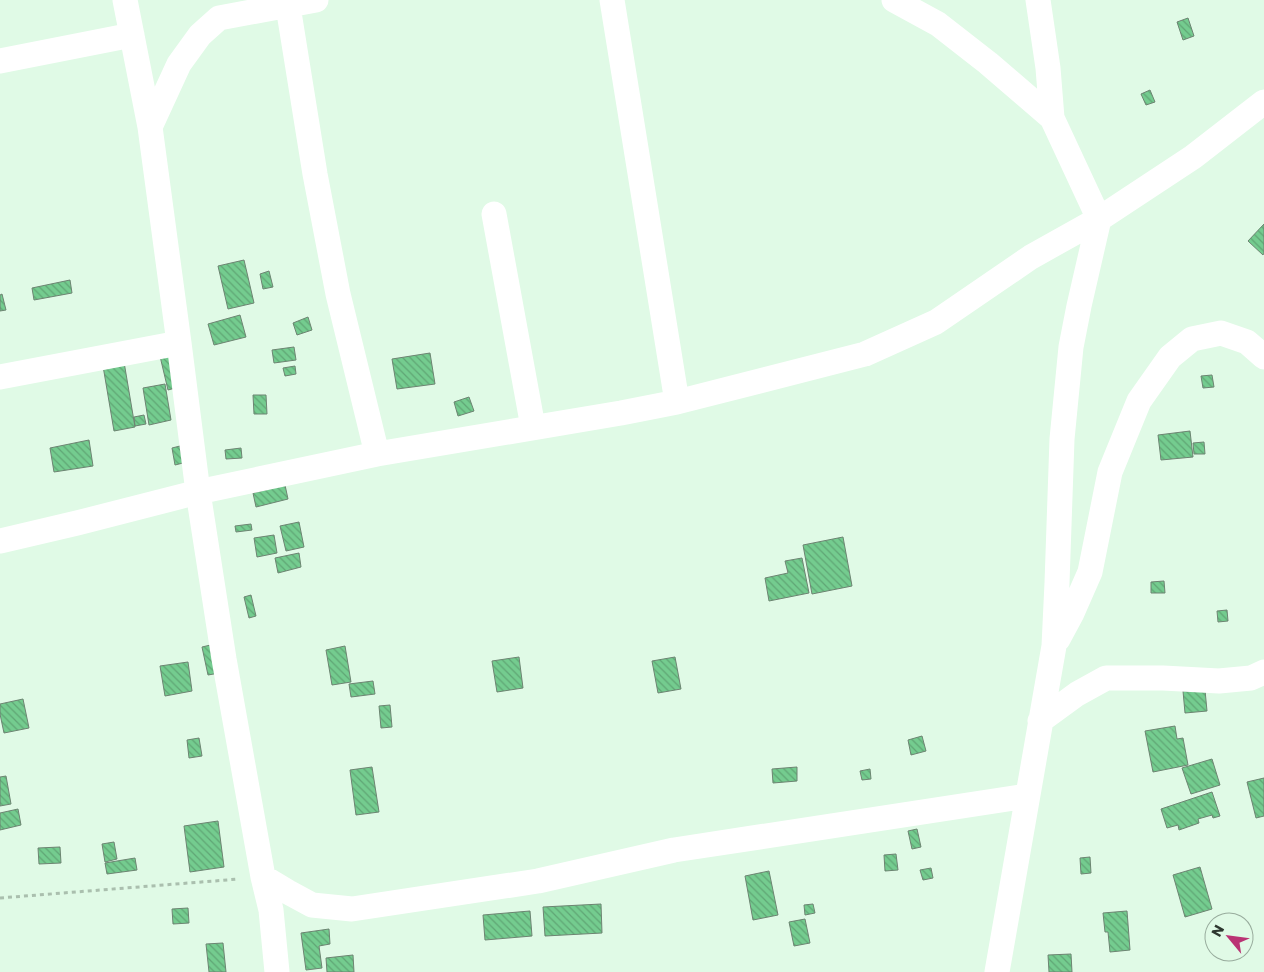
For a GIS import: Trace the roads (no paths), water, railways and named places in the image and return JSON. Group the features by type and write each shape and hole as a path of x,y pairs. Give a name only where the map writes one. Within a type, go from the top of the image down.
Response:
{"street":[{"path":"125,0 150,127 198,492 224,659 263,877 271,910 277,972"},
{"path":"150,127 179,64 200,35 219,18 287,2 316,0"},
{"path":"612,0 676,402"},
{"path":"894,0 938,24 988,63 1052,118"},
{"path":"997,972 1054,646 1062,439 1071,347 1078,306 1099,219 1052,118 1048,68 1038,0"},
{"path":"287,2 314,174 336,285 377,454"},
{"path":"0,61 132,35"},
{"path":"0,541 77,524 198,492 377,454 676,402 865,354 936,322 1031,257 1099,219 1193,157 1264,102"},
{"path":"494,214 533,427"},
{"path":"1054,646 1072,613 1090,572 1110,472 1139,401 1170,357 1192,339 1221,333 1247,342 1264,357"},
{"path":"0,377 179,343"},
{"path":"1040,721 1076,694 1106,678 1163,678 1219,681 1251,678 1264,672"},
{"path":"263,877 312,905 352,909 538,881 674,850 1027,796"}]}
